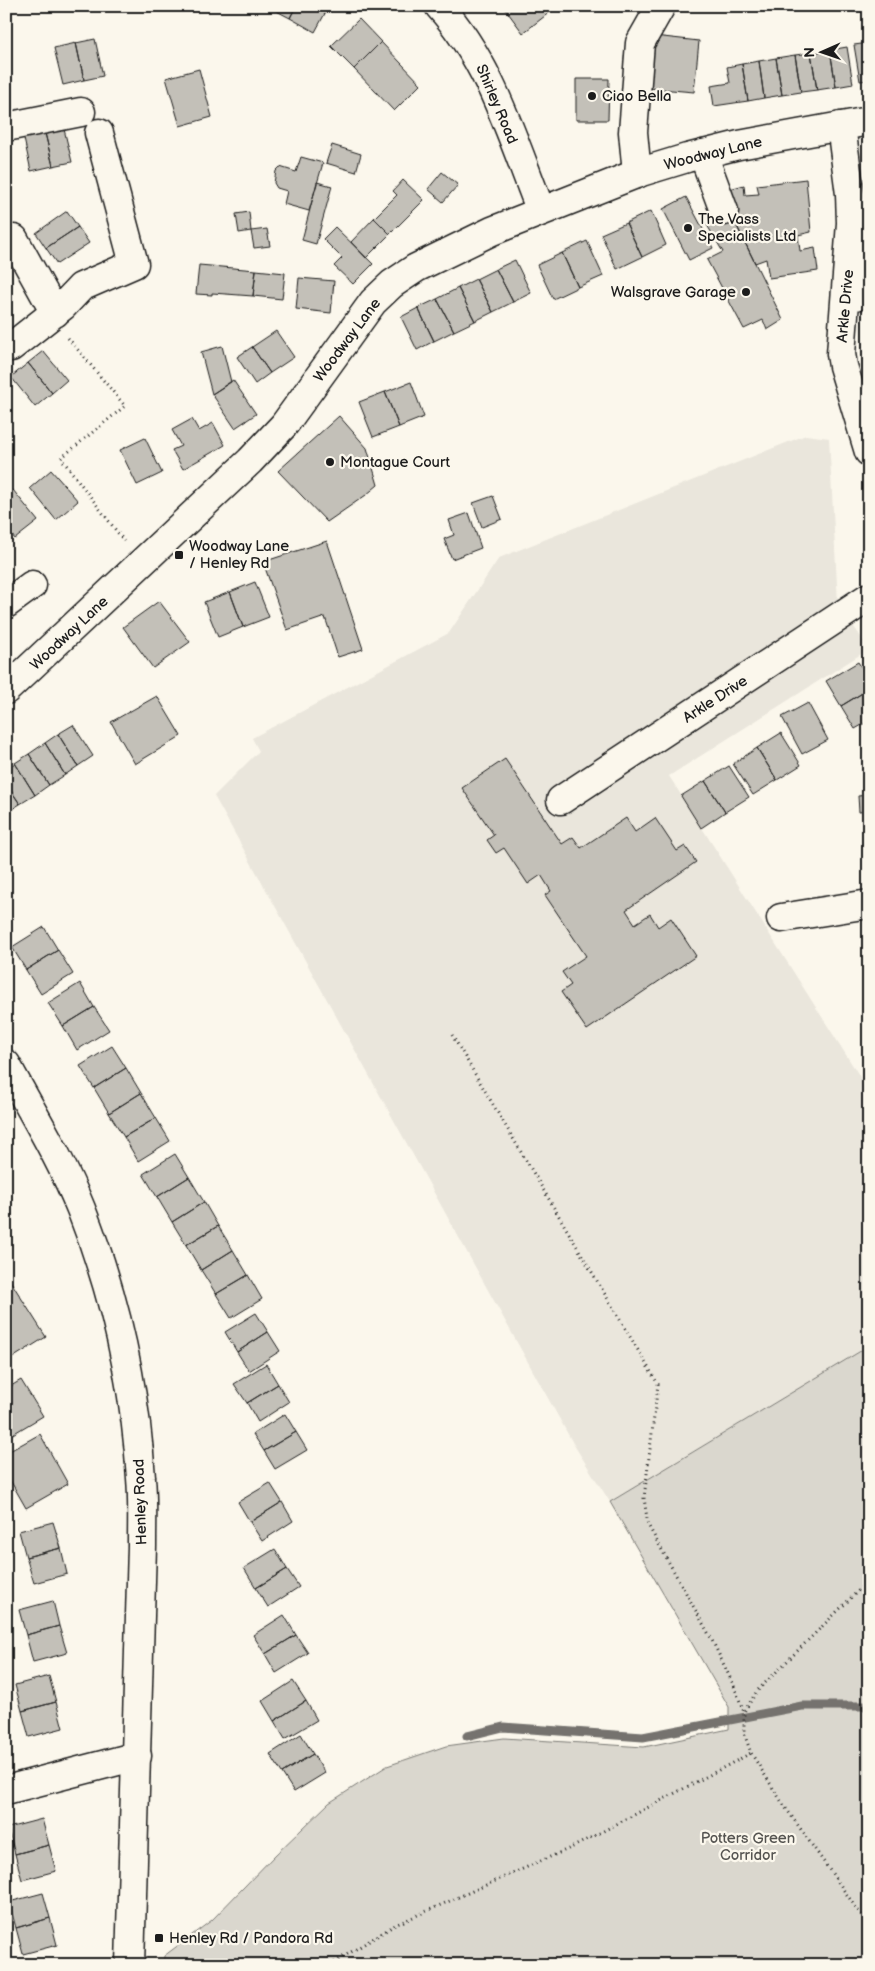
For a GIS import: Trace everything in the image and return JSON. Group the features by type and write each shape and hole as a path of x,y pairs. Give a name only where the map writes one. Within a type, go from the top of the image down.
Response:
{"main road":[{"name":"Shirley Road","path":"439,6 455,24 474,52 491,87 541,211"},
{"path":"637,174 633,132 640,43 661,6"},
{"path":"6,127 81,112"},
{"name":"Woodway Lane","path":"6,689 142,564 284,425 373,302 392,284 416,268 452,248 637,174 739,145 869,122"},
{"name":"Arkle Drive","path":"841,126 850,194 857,295 841,354 869,452"},
{"path":"6,347 11,347 56,312 81,287 134,264 98,133"},
{"path":"703,154 724,211"},
{"path":"14,239 56,312"},
{"path":"6,604 32,585"},
{"name":"Arkle Drive","path":"561,800 869,598"},
{"path":"781,918 869,904"},
{"name":"Henley Road","path":"6,1064 53,1150 81,1208 102,1267 117,1319 130,1378 142,1480 142,1546 130,1965"},
{"path":"6,1790 136,1756"}],"path":[{"path":"56,312 125,406 61,458 142,564"},
{"path":"452,1036 658,1384 644,1498 648,1525 711,1638 734,1686 744,1712 744,1733 752,1753 783,1804 869,1926"},
{"path":"744,1712 757,1691 869,1580"},
{"path":"330,1965 395,1925 575,1846 752,1753"}],"shaded area":[{"path":"806,435 829,438 838,603 869,649 669,776 869,1091 869,1346 610,1502 574,1445 214,796 259,751 252,738 449,633 499,558"}],"green space":[{"name":"Potters Green Corridor","path":"869,1346 869,1965 163,1965 164,1956 212,1920 329,1803 387,1766 446,1746 504,1738 644,1747 729,1729 729,1707 610,1502"}],"building":[{"path":"267,6 296,6 290,18"},
{"path":"296,6 329,6 315,32 290,18"},
{"path":"503,6 552,6 554,9 523,33"},
{"path":"359,19 381,42 354,69 331,46"},
{"path":"654,36 699,41 694,92 649,88"},
{"path":"95,39 103,76 84,80 76,43"},
{"path":"381,42 421,84 394,111 354,69"},
{"path":"76,43 84,80 63,85 54,48"},
{"path":"869,43 869,80 860,81 854,45"},
{"path":"847,47 853,84 836,87 830,50"},
{"path":"830,50 836,87 817,90 811,53"},
{"path":"811,53 817,90 801,92 795,55"},
{"path":"795,55 801,92 782,95 776,58"},
{"path":"776,58 782,95 764,98 759,61"},
{"path":"759,61 764,98 748,101 742,64"},
{"path":"742,64 748,101 714,106 711,86 730,83 727,67"},
{"path":"199,69 212,117 180,126 166,78"},
{"name":"Ciao Bella","path":"576,79 609,79 608,120 576,120"},
{"path":"63,125 72,162 53,166 44,129"},
{"path":"44,129 53,166 31,171 23,134"},
{"path":"332,145 361,154 356,172 326,163"},
{"path":"301,157 323,163 309,211 284,204 287,191 277,188 274,183 276,171 280,167 296,172"},
{"path":"442,172 458,185 443,202 428,189"},
{"path":"806,179 811,232 798,235 800,251 815,248 818,271 769,278 766,259 755,263 731,214 726,190 744,185 745,195 759,194 757,185"},
{"path":"403,180 424,200 390,234 374,218 397,195 393,191"},
{"path":"317,182 332,186 316,244 302,240"},
{"name":"The Vass Specialists Ltd","path":"686,197 713,248 689,260 663,209"},
{"path":"67,211 78,227 46,248 36,233"},
{"path":"651,211 666,245 642,257 626,223"},
{"path":"249,212 251,231 239,233 236,214"},
{"name":"Walsgrave Garage","path":"731,214 783,320 767,330 763,320 744,329 707,260 723,252 707,225"},
{"path":"374,218 390,234 366,258 351,242"},
{"path":"626,223 642,257 617,269 601,234"},
{"path":"78,227 89,243 57,264 46,248"},
{"path":"335,227 373,264 353,284 334,266 342,258 323,239"},
{"path":"267,229 270,246 254,248 251,231"},
{"path":"587,241 603,276 578,287 562,253"},
{"path":"562,253 578,287 553,299 537,265"},
{"path":"515,260 531,293 513,302 496,269"},
{"path":"199,265 256,270 253,296 212,293 212,295 196,294"},
{"path":"496,269 513,302 493,312 476,279"},
{"path":"256,270 285,273 282,299 253,296"},
{"path":"299,278 334,281 331,313 296,309"},
{"path":"476,279 493,312 475,321 458,288"},
{"path":"458,288 475,321 454,331 437,299"},
{"path":"437,299 454,331 434,341 418,308"},
{"path":"418,308 434,341 417,350 401,317"},
{"path":"276,331 294,357 270,373 252,347"},
{"path":"222,346 231,382 212,394 201,352"},
{"path":"252,347 270,373 255,384 237,357"},
{"path":"43,351 67,380 52,393 28,363"},
{"path":"28,363 52,393 35,407 11,377"},
{"path":"233,380 256,414 235,428 212,394"},
{"path":"411,382 424,417 399,427 385,392"},
{"path":"385,392 399,427 373,437 359,402"},
{"name":"Montague Court","path":"339,416 367,448 378,485 327,522 278,471"},
{"path":"192,419 199,431 213,423 225,445 183,469 172,450 181,446 172,430"},
{"path":"145,438 162,473 137,485 120,450"},
{"path":"51,470 78,501 56,520 30,488"},
{"path":"13,490 38,521 15,539 6,528 6,496"},
{"path":"493,496 502,519 482,527 473,503"},
{"path":"469,513 481,548 452,559 444,539 454,535 449,520"},
{"path":"327,541 363,649 338,657 325,617 287,630 263,562"},
{"path":"255,582 269,617 243,627 230,592"},
{"path":"230,592 243,627 218,637 204,602"},
{"path":"159,601 190,642 153,668 123,627"},
{"path":"858,662 869,679 869,689 841,706 826,681"},
{"path":"869,689 869,721 855,729 841,706"},
{"path":"157,696 181,736 135,764 111,722"},
{"path":"808,703 828,740 802,754 782,717"},
{"path":"73,725 93,756 78,766 58,734"},
{"path":"781,733 801,765 777,780 757,748"},
{"path":"58,734 78,766 65,775 45,743"},
{"path":"45,743 65,775 49,785 29,754"},
{"path":"757,748 777,780 753,795 733,764"},
{"path":"29,754 49,785 35,795 15,763"},
{"path":"505,759 562,844 573,837 581,848 626,818 635,832 655,818 677,851 685,846 696,862 626,910 635,924 650,914 658,927 671,918 696,956 587,1030 561,992 571,985 562,972 586,956 545,895 551,891 541,875 528,884 504,848 496,853 487,840 494,835 462,788"},
{"path":"15,763 35,795 20,804 6,783 6,769"},
{"path":"729,766 749,797 725,812 705,781"},
{"path":"705,781 725,812 701,828 681,796"},
{"path":"6,783 20,804 6,813"},
{"path":"869,795 869,811 859,812 858,796"},
{"path":"44,927 58,950 26,970 12,947"},
{"path":"58,950 73,974 41,994 26,970"},
{"path":"80,983 94,1007 63,1026 48,1003"},
{"path":"94,1007 109,1030 77,1050 63,1026"},
{"path":"112,1046 126,1068 94,1088 80,1066"},
{"path":"126,1068 141,1093 109,1113 94,1088"},
{"path":"141,1093 156,1118 124,1137 109,1113"},
{"path":"156,1118 170,1141 138,1161 124,1137"},
{"path":"175,1154 189,1177 157,1197 143,1174"},
{"path":"189,1177 204,1202 172,1222 157,1197"},
{"path":"204,1202 218,1226 186,1245 172,1222"},
{"path":"218,1226 233,1250 201,1270 186,1245"},
{"path":"233,1250 248,1275 216,1294 201,1270"},
{"path":"6,1274 46,1337 6,1362"},
{"path":"248,1275 262,1299 231,1318 216,1294"},
{"path":"256,1313 268,1332 237,1352 225,1332"},
{"path":"268,1332 280,1351 249,1371 237,1352"},
{"path":"266,1364 278,1384 247,1403 234,1384"},
{"path":"21,1380 43,1416 6,1438 6,1389"},
{"path":"278,1384 289,1402 258,1422 247,1403"},
{"path":"285,1414 296,1432 264,1451 253,1434"},
{"path":"296,1432 307,1450 275,1469 264,1451"},
{"path":"40,1434 68,1484 26,1508 6,1473 6,1453"},
{"path":"270,1483 282,1502 250,1522 238,1502"},
{"path":"282,1502 293,1521 262,1541 250,1522"},
{"path":"53,1522 61,1548 26,1557 19,1531"},
{"path":"61,1548 67,1574 34,1583 26,1557"},
{"path":"275,1549 287,1569 256,1588 244,1568"},
{"path":"287,1569 299,1587 268,1607 256,1588"},
{"path":"53,1601 59,1626 26,1635 19,1610"},
{"path":"284,1615 296,1635 265,1654 253,1635"},
{"path":"59,1626 67,1653 33,1662 26,1635"},
{"path":"296,1635 308,1653 276,1673 265,1654"},
{"path":"49,1676 56,1702 22,1711 15,1685"},
{"path":"293,1681 306,1701 274,1721 262,1701"},
{"path":"306,1701 317,1720 285,1739 274,1721"},
{"path":"56,1702 63,1728 29,1737 22,1711"},
{"path":"301,1734 313,1754 282,1773 270,1754"},
{"path":"313,1754 325,1773 294,1792 282,1773"},
{"path":"42,1819 49,1845 15,1854 8,1828"},
{"path":"49,1845 56,1871 22,1880 15,1854"},
{"path":"43,1893 50,1918 16,1928 9,1902"},
{"path":"50,1918 57,1945 23,1954 16,1928"}],"waterway":[{"path":"467,1736 503,1727 643,1737 802,1706 869,1706"}],"place":[{"name":"Ciao Bella","path":"592,96"},
{"name":"The Vass Specialists Ltd","path":"688,228"},
{"name":"Walsgrave Garage","path":"746,292"},
{"name":"Montague Court","path":"330,462"},
{"name":"Woodway Lane / Henley Rd","path":"179,555"},
{"name":"Henley Rd / Pandora Rd","path":"159,1938"}]}
